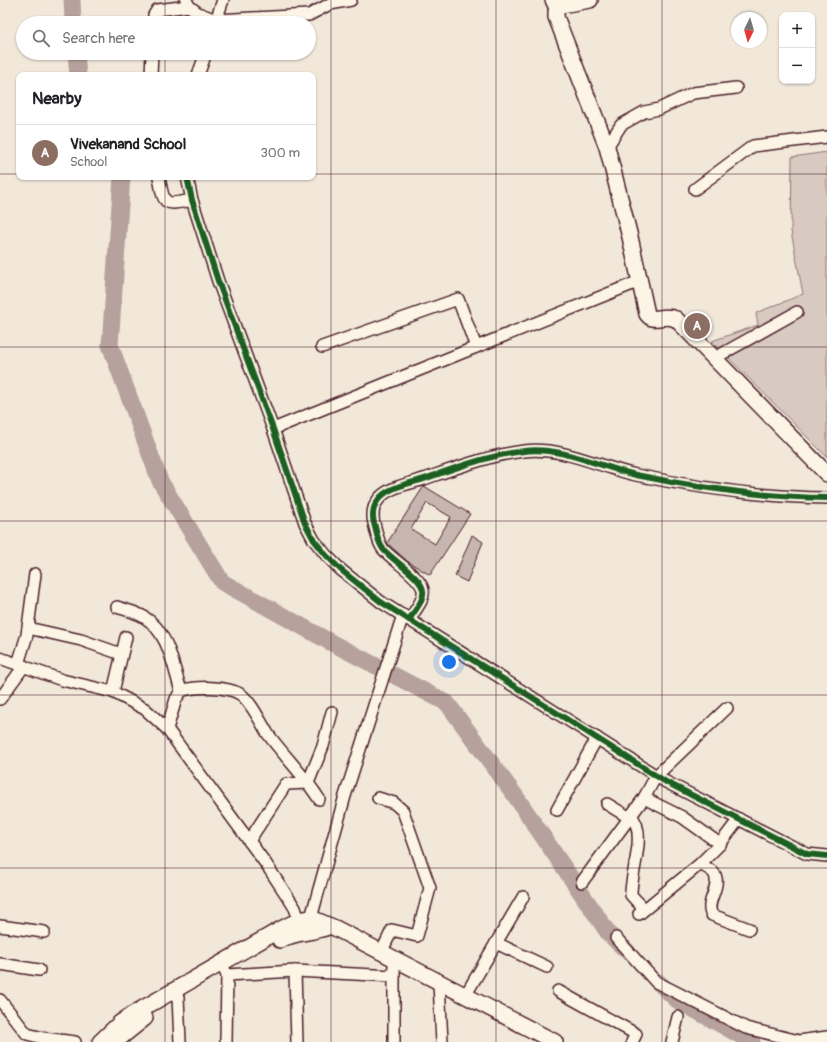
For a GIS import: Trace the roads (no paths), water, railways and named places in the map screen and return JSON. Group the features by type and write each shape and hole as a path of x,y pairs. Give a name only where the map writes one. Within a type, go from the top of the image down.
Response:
{"main road":[{"path":"590,0 553,6 607,148 640,281 646,314 650,318 654,319 665,316 676,319 713,359 827,474"},
{"path":"111,1040 225,969 305,925 316,931 328,927 335,928 394,960 555,1042"},
{"path":"111,1040 133,1014 225,969"}],"street":[{"path":"218,16 223,0"},
{"path":"296,16 309,15 330,4 351,0"},
{"path":"154,16 157,10 188,3 198,13 204,16"},
{"path":"151,72 152,60"},
{"path":"199,72 203,60"},
{"path":"607,148 621,125 644,112 659,109 693,93 736,88"},
{"path":"695,190 753,146 827,137"},
{"path":"159,180 162,197 168,203 172,204 192,200"},
{"path":"189,180 192,200 218,281 273,429 305,523 314,540 341,570 381,602 656,776 807,854 827,856"},
{"path":"273,429 640,281"},
{"path":"322,347 458,299 476,347"},
{"path":"713,359 797,312"},
{"path":"305,925 345,796 406,618 423,598 421,583 389,556 378,542 373,519 374,508 378,500 388,491 466,464 524,451 546,451 563,453 636,475 673,482 758,495 827,498"},
{"path":"0,698 21,665 36,574"},
{"path":"117,608 144,617 158,629 166,644 181,691"},
{"path":"28,628 81,640 121,654"},
{"path":"113,692 126,637"},
{"path":"0,658 62,680 113,692 145,708 167,729 249,841 305,925"},
{"path":"167,729 176,698 181,691 200,687 230,690 240,693 246,699 269,734 308,782 319,799"},
{"path":"582,882 631,817 644,798 656,776 727,708"},
{"path":"308,782 323,746 332,712"},
{"path":"557,810 597,738"},
{"path":"249,841 286,784 308,782"},
{"path":"378,798 394,804 403,811 430,888 416,936 392,930 381,953"},
{"path":"644,798 682,817 720,844"},
{"path":"607,804 636,821 638,834 631,894 642,912 700,864 720,844 739,819"},
{"path":"700,864 713,872 716,877 709,908 712,915 749,929"},
{"path":"465,996 523,897"},
{"path":"0,926 44,932"},
{"path":"616,938 656,982 746,1028 799,1041 827,1037"},
{"path":"496,943 547,967"},
{"path":"394,960 394,1042"},
{"path":"0,964 39,970"},
{"path":"226,1042 225,969 394,976"},
{"path":"295,972 296,1042"},
{"path":"439,983 442,1042"},
{"path":"558,990 636,1034 632,1042"},
{"path":"178,997 180,1042"},
{"path":"0,1000 9,1009 27,1034 43,1038 76,1042"},
{"path":"672,1042 678,1017"}],"waterway":[{"path":"72,0 73,16"},
{"path":"77,60 78,72"},
{"path":"122,180 110,345 160,481 222,582 332,643 447,703 514,794 609,934 628,952"},
{"path":"658,982 677,1000 752,1042"}],"place":[{"name":"Vivekanand School","path":"697,326"}]}
